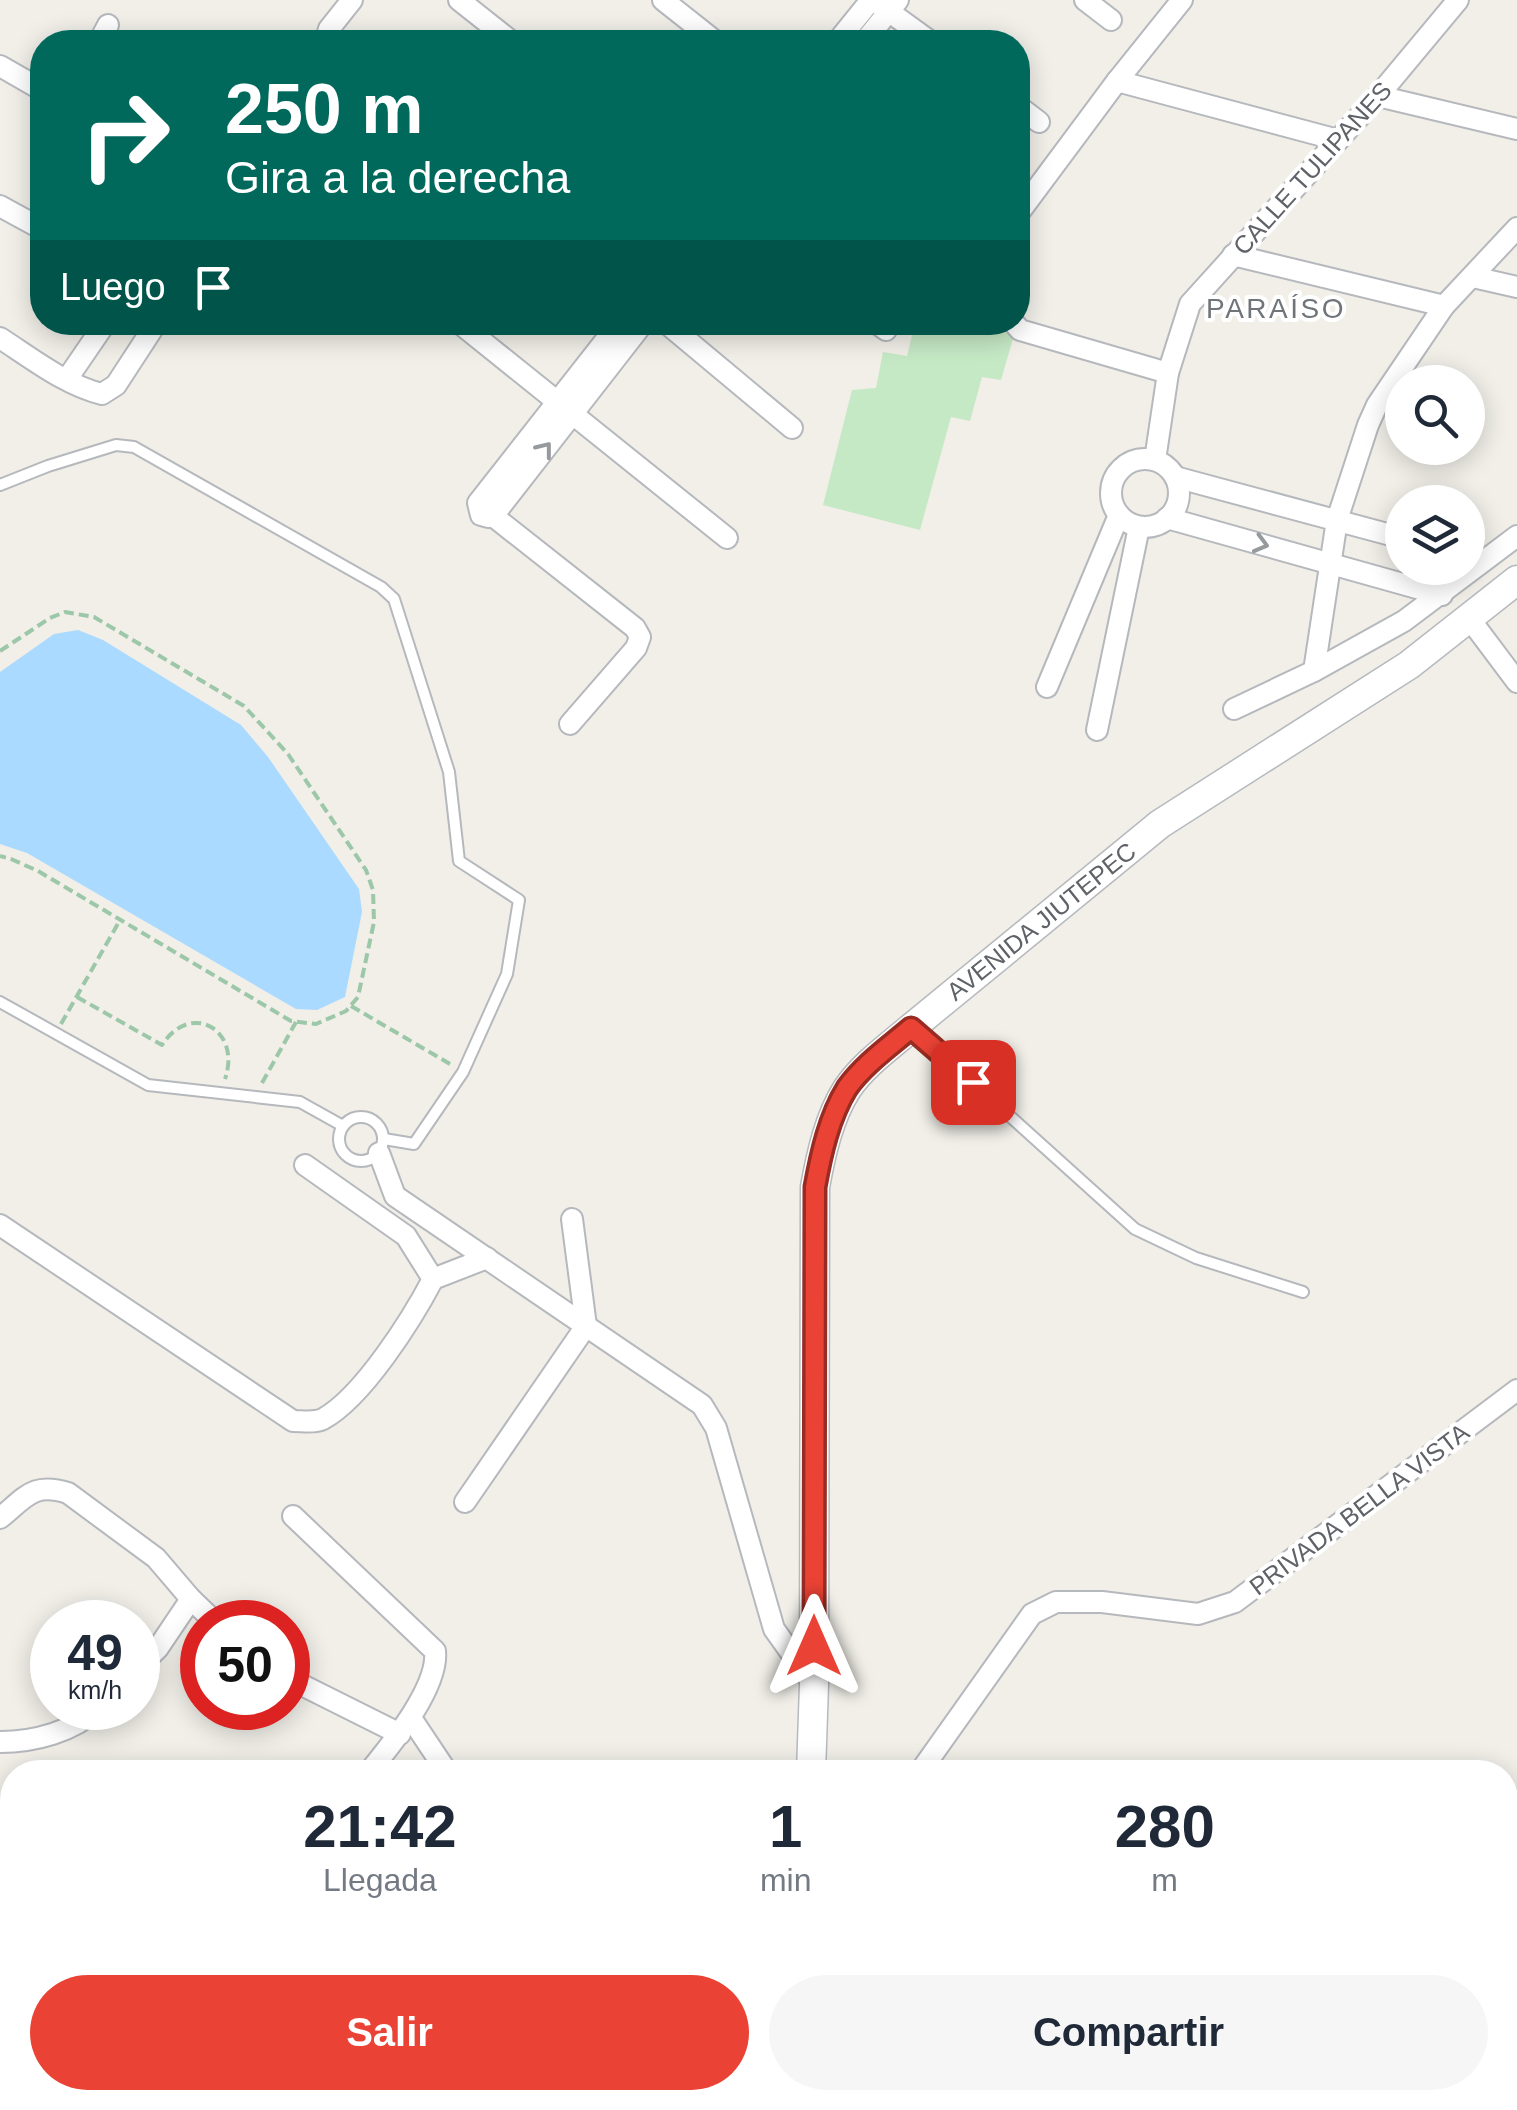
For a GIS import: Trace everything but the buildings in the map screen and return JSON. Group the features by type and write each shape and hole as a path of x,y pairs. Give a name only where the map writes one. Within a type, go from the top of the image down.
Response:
{"main road":[{"name":"AVENIDA JIUTEPEC","path":"812,1760 815,1187 824,1141 847,1088 874,1059 1160,824 1410,666 1517,580"}],"street":[{"path":"329,30 352,0"},
{"path":"459,0 497,30"},
{"path":"664,0 701,30"},
{"path":"1085,0 1111,20"},
{"path":"1030,198 1182,0"},
{"name":"CALLE TULIPANES","path":"1155,460 1168,373 1190,304 1378,96 1458,0"},
{"path":"851,30 883,3"},
{"path":"870,30 883,3"},
{"path":"883,3 916,30"},
{"path":"0,66 30,83"},
{"path":"1117,81 1338,140"},
{"path":"1378,96 1517,129"},
{"path":"1030,115 1039,122"},
{"path":"0,206 30,223"},
{"path":"1314,670 1337,520 1372,415 1444,306 1517,228"},
{"path":"1233,255 1444,306"},
{"path":"1473,277 1517,286"},
{"path":"1030,333 1168,373"},
{"path":"67,379 97,335"},
{"path":"0,338 87,390 102,394 116,385 149,335"},
{"path":"474,335 727,538"},
{"path":"565,409 612,335"},
{"path":"570,724 636,648 640,636 635,628 493,516 481,514 478,503 632,335"},
{"path":"681,335 792,428"},
{"path":"1140,458 1155,460 1175,477 1179,494 1173,512 1159,524 1139,526 1118,515 1111,488 1116,474 1127,464 1140,458"},
{"path":"1175,477 1385,533"},
{"path":"1047,686 1118,515"},
{"path":"1167,518 1442,595"},
{"path":"1096,730 1139,526"},
{"path":"1485,553 1517,536"},
{"path":"1234,708 1404,621 1451,585"},
{"path":"1470,618 1517,682"},
{"path":"381,1146 394,1196 702,1405 716,1428 774,1629 814,1685"},
{"path":"305,1166 406,1236 433,1279"},
{"path":"465,1502 586,1326 572,1219"},
{"path":"0,1225 293,1421 320,1422 351,1399 414,1314 433,1279 487,1258"},
{"name":"PRIVADA BELLA VISTA","path":"929,1760 1032,1614 1056,1602 1102,1602 1198,1614 1234,1602 1517,1390"},
{"path":"0,1518 35,1490 51,1488 68,1493 156,1558 191,1599 160,1645"},
{"path":"293,1516 434,1652 436,1663 405,1726 378,1760"},
{"path":"310,1687 405,1726 437,1760"},
{"path":"0,1742 20,1742 60,1730"}],"lane":[{"path":"0,485 116,445 134,447 380,587 394,599 448,772 459,861 519,900 508,974 463,1072 414,1144 381,1146 367,1160 360,1161 347,1156 339,1137 351,1119 366,1117 378,1124 381,1146"},
{"path":"0,1002 148,1085 300,1102 343,1126"},
{"path":"911,1028 1135,1228 1196,1258 1304,1292"}],"path":[{"path":"0,651 65,612 94,616 244,706 288,754 366,870 373,890 374,922 358,996 346,1011 316,1024 291,1021 38,871 0,856"},
{"path":"56,1034 120,920"},
{"path":"77,997 162,1045 178,1028 199,1023 210,1026 226,1041 230,1051 224,1078 231,1083"},
{"path":"350,1006 463,1072"},
{"path":"260,1086 296,1022"}],"green space":[{"path":"912,335 1014,335 1001,380 982,377 970,421 951,417 920,530 823,505 852,390 876,388 883,352 907,356"}],"water":[{"path":"78,630 103,640 241,725 268,757 359,889 362,912 345,997 317,1010 296,1009 27,853 0,844 0,672 54,634"}],"district":[{"name":"PARAÍSO","path":"1276,308"}],"route":[{"path":"814,1646 815,1187 824,1141 847,1088 911,1028 973,1082"}]}
